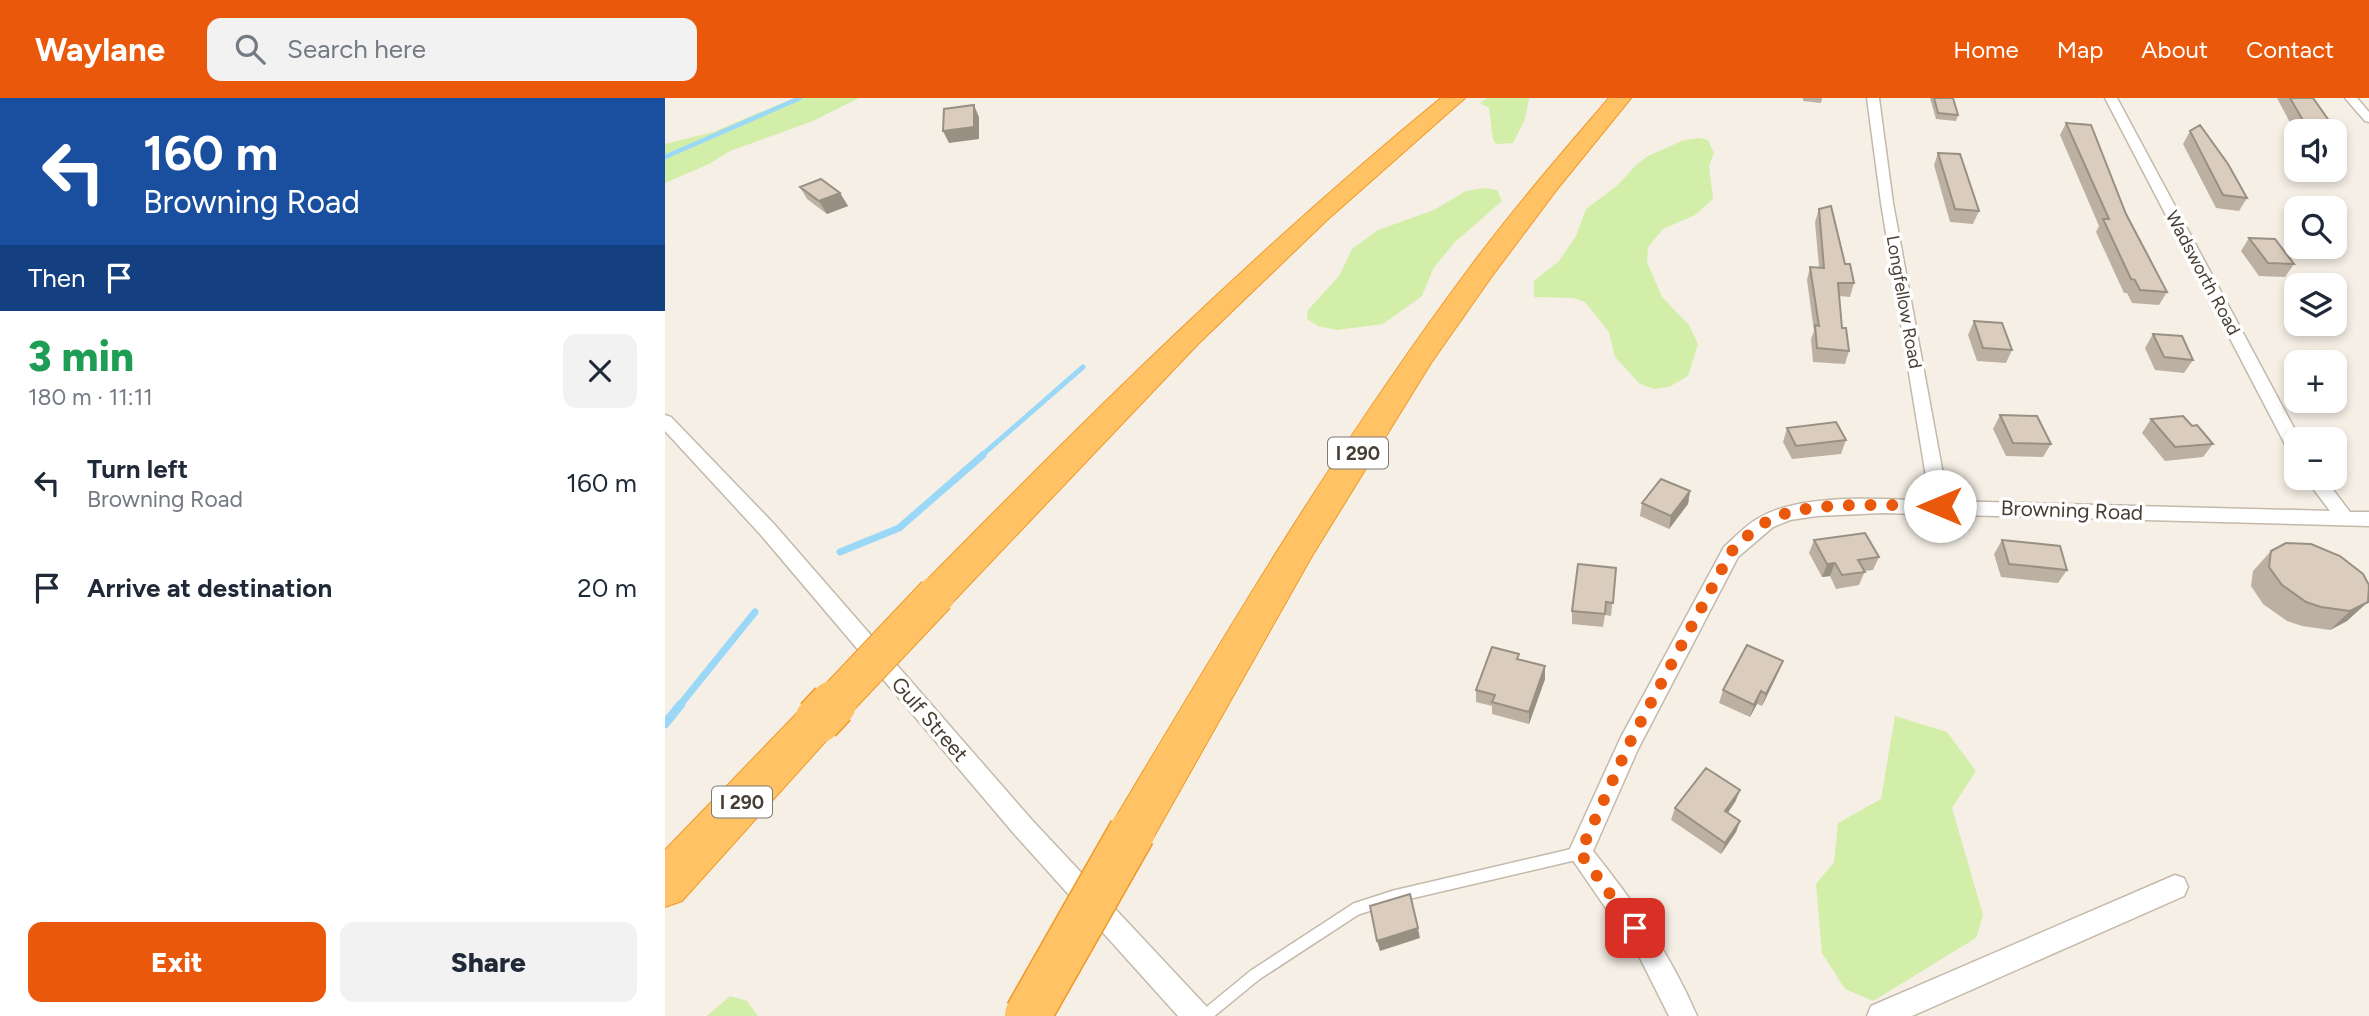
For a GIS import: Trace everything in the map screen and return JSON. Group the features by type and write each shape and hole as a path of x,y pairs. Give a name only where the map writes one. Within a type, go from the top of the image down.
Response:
{"highway":[{"name":"I 290","path":"665,884 1035,491 1189,336 1360,177 1454,98"},
{"name":"I 290","path":"1028,1016 1293,555 1396,395 1497,250 1620,98"}],"street":[{"name":"Longfellow Road","path":"1874,98 1887,203 1940,506"},
{"name":"Wadsworth Road","path":"2111,98 2285,427"},
{"path":"2351,98 2369,119"},
{"name":"Gulf Street","path":"665,421 767,529 1023,827 1196,1016"},
{"path":"2324,490 2346,518"},
{"name":"Browning Road","path":"1580,853 1629,744 1720,569 1747,536 1766,522 1797,512 1870,506 2369,519"},
{"path":"1580,853 1622,907 1649,949 1683,1016"},
{"path":"1881,1016 2175,887"}],"lane":[{"path":"1205,1016 1255,975 1356,909 1396,896 1580,853"}],"green space":[{"path":"794,98 859,98 813,121 730,151 709,164 665,183 665,144 713,132"},
{"path":"1487,98 1529,98 1525,119 1513,143 1496,144 1493,139 1489,108 1480,103"},
{"path":"1684,140 1708,140 1714,153 1709,166 1713,199 1695,215 1663,229 1648,247 1647,262 1662,297 1689,325 1698,344 1688,376 1669,387 1654,389 1640,384 1615,357 1609,332 1585,302 1573,298 1534,297 1534,281 1559,261 1576,236 1586,209 1618,185 1636,165 1648,156"},
{"path":"1485,188 1497,190 1502,201 1454,243 1433,269 1422,296 1383,324 1337,330 1318,326 1307,319 1308,310 1339,276 1352,249 1378,230 1434,210 1466,191"},
{"path":"1895,716 1947,732 1976,771 1952,808 1983,915 1976,938 1873,1001 1845,989 1822,953 1816,884 1834,862 1838,823 1881,799"},
{"path":"730,996 747,1001 758,1016 707,1016"}],"building":[{"path":"1934,98 1953,98 1958,115 1938,113"},
{"path":"2290,98 2313,98 2328,119 2302,119"},
{"path":"974,105 974,127 943,131 944,109"},
{"path":"2066,123 2091,125 2126,214 2167,292 2140,290 2135,280 2131,279 2103,219 2109,219"},
{"path":"2200,125 2228,164 2247,198 2223,195 2190,131"},
{"path":"1938,153 1960,154 1979,211 1955,209"},
{"path":"821,179 840,193 819,201 800,187"},
{"path":"1831,206 1845,264 1850,264 1854,283 1838,283 1842,328 1846,328 1849,351 1817,348 1815,325 1819,326 1810,267 1824,268 1819,209"},
{"path":"2249,238 2275,239 2284,251 2284,259 2290,259 2294,264 2268,263"},
{"path":"1974,321 2002,323 2012,350 1983,348"},
{"path":"2153,334 2182,336 2193,360 2164,357"},
{"path":"2000,415 2037,416 2051,444 2013,443"},
{"path":"2183,416 2192,426 2197,425 2213,444 2175,447 2151,419"},
{"path":"1836,422 1846,440 1796,446 1787,428"},
{"path":"1661,479 1690,491 1671,516 1642,503"},
{"path":"1865,533 1879,557 1858,560 1865,572 1842,575 1835,563 1827,564 1814,540"},
{"path":"2002,540 2060,546 2067,570 2009,564"},
{"path":"2286,543 2311,544 2340,556 2363,574 2369,585 2368,602 2350,611 2321,607 2306,602 2282,585 2269,567 2271,551"},
{"path":"1578,564 1616,568 1613,603 1606,602 1605,614 1572,611"},
{"path":"1747,645 1783,661 1766,694 1761,691 1754,705 1723,690"},
{"path":"1492,647 1519,654 1517,659 1545,666 1529,712 1492,702 1495,695 1476,690"},
{"path":"1706,768 1740,790 1725,811 1740,821 1725,843 1675,808"},
{"path":"1410,894 1418,928 1377,941 1370,906"}],"waterway":[{"path":"665,157 800,98"},
{"path":"981,456 1083,367"},
{"path":"840,552 899,528 983,455"},
{"path":"680,705 755,612"},
{"path":"665,724 681,704"}],"route":[{"path":"1635,928 1580,853 1629,744 1731,552 1766,522 1787,513 1817,509 1940,506"}]}
